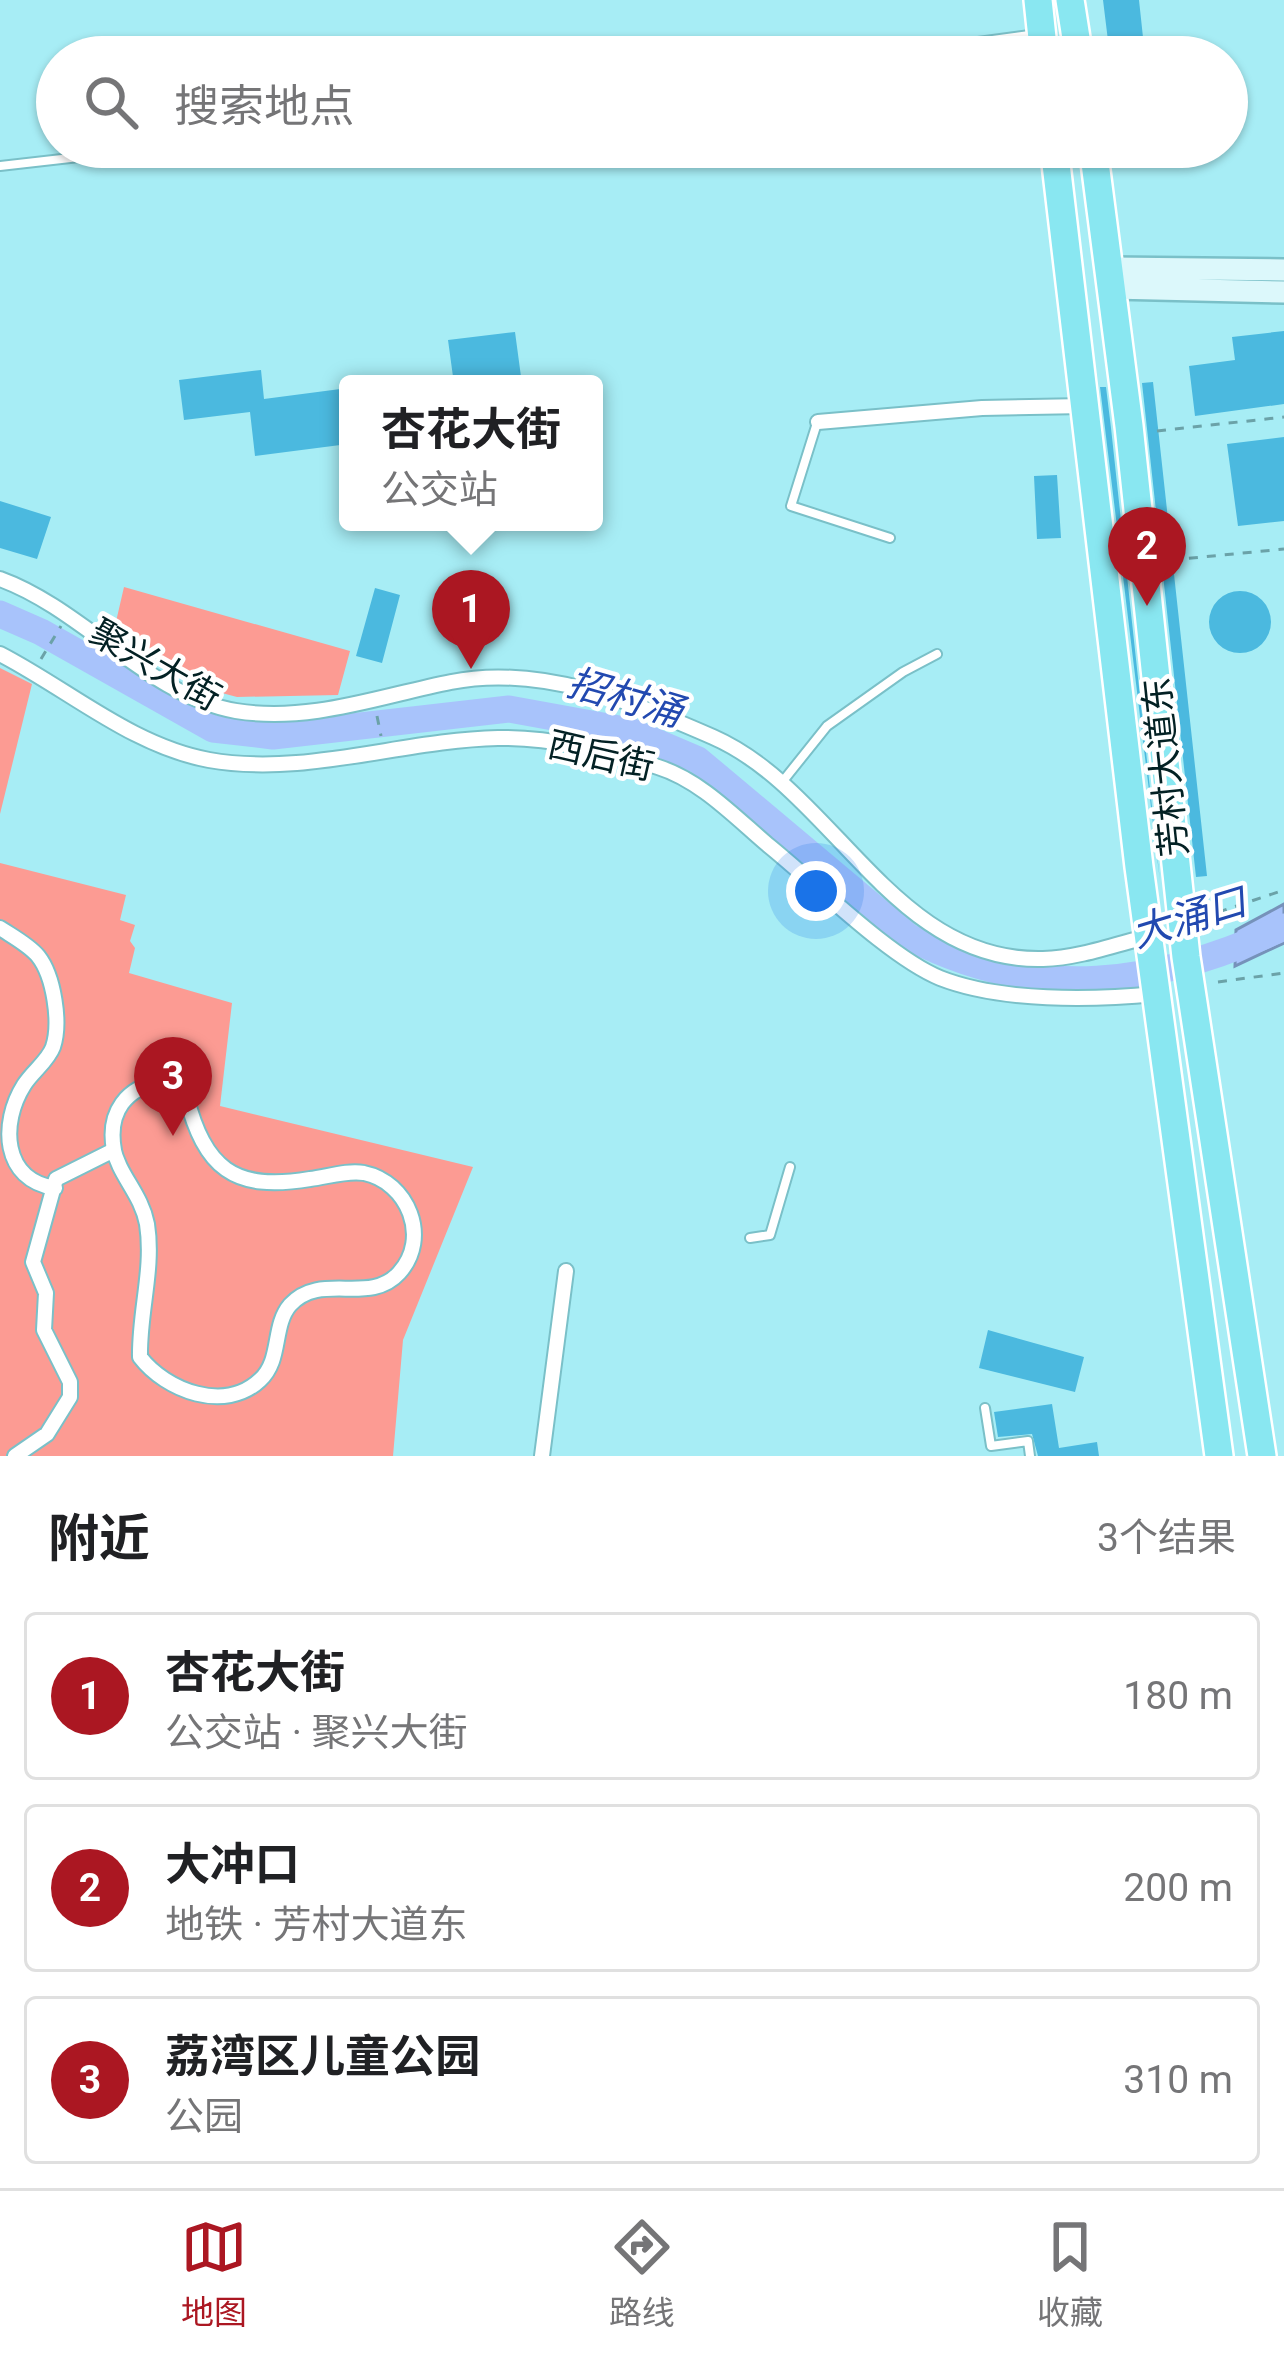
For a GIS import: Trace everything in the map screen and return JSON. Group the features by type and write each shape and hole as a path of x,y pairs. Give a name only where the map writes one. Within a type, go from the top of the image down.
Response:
{"highway":[{"path":"1038,0 1041,36"},
{"path":"1070,0 1076,36"},
{"name":"芳村大道东","path":"1057,168 1153,968 1219,1456"},
{"name":"芳村大道东","path":"1096,168 1187,967 1262,1456"}],"street":[{"path":"1112,278 1284,270"},
{"path":"1112,278 1284,292"},
{"path":"818,422 982,408 1085,406"},
{"name":"聚兴大街","path":"0,579 56,607 159,677 208,703 256,713 375,702 452,682 532,679 601,695 735,747 783,781 904,904 969,944 1004,955 1153,968"},
{"name":"西后街","path":"0,654 155,743 189,756 263,763 520,739 664,769 712,798 884,940 943,979 985,989 1066,997 1153,968"},
{"path":"0,928 36,954 52,992 53,1048 23,1086 8,1133 18,1170 28,1179 55,1188"},
{"path":"14,1456 46,1434 70,1397 70,1382 44,1330 46,1293 33,1262 56,1179 109,1153 113,1147 110,1132 121,1101 134,1089 163,1081 186,1096 214,1163 235,1174 272,1184 350,1172 386,1182 413,1218 410,1254 398,1274 379,1287 331,1286 295,1300 286,1310 266,1372 248,1388 194,1395 177,1390 155,1376 140,1357 151,1257 138,1193 117,1166 113,1147"},
{"path":"542,1456 566,1271"}],"lane":[{"path":"0,166 36,162"},
{"path":"818,422 791,506 890,538"},
{"path":"783,781 827,726 903,672 938,654"},
{"path":"750,1238 770,1235 790,1167"},
{"path":"985,1408 991,1446 1028,1441 1030,1456"}],"path":[{"path":"1156,431 1284,417"},
{"path":"1171,560 1284,549"},
{"path":"42,658 61,626"},
{"path":"375,702 384,751"},
{"path":"1183,924 1284,890"},
{"path":"1218,982 1284,973"}],"shaded area":[{"path":"124,587 350,651 338,695 237,697 207,689 115,626"},
{"path":"0,668 32,684 0,814"},
{"path":"0,863 126,895 120,920 135,925 129,973 232,1003 220,1106 473,1167 403,1340 393,1456 0,1456"}],"water":[{"path":"1284,904 1284,943 1235,966 1236,930"}],"building":[{"path":"1103,0 1139,0 1143,36 1107,36"},
{"path":"1284,331 1284,404 1195,416 1189,366 1235,360 1232,337"},
{"path":"515,332 521,375 453,375 448,340"},
{"path":"261,370 264,399 339,389 339,445 255,456 250,412 184,420 179,380"},
{"path":"1153,382 1207,876 1196,877 1142,383"},
{"path":"1100,387 1106,387 1111,428 1160,881"},
{"path":"1284,437 1284,521 1238,526 1227,444"},
{"path":"1057,475 1061,538 1037,539 1034,476"},
{"path":"0,501 51,517 37,559 0,548"},
{"path":"375,588 400,595 382,663 356,656"},
{"path":"1240,591 1262,600 1271,622 1262,644 1240,653 1218,644 1209,622 1218,600"},
{"path":"988,1330 1084,1357 1075,1392 979,1368"},
{"path":"1052,1404 1059,1448 1097,1442 1099,1456 1038,1456 1032,1434 998,1437 994,1412"}],"waterway":[{"name":"招村涌","path":"0,614 41,632 213,729 273,736 509,709 630,731 698,760 909,937 1004,972 1051,979 1143,974 1190,963 1284,927"}],"place":[{"name":"大冲口","path":"1147,606"},
{"name":"杏花大街","path":"471,669"},
{"name":"荔湾区儿童公园","path":"173,1136"}],"water label":[{"name":"大涌口","path":"1189,918"}]}
